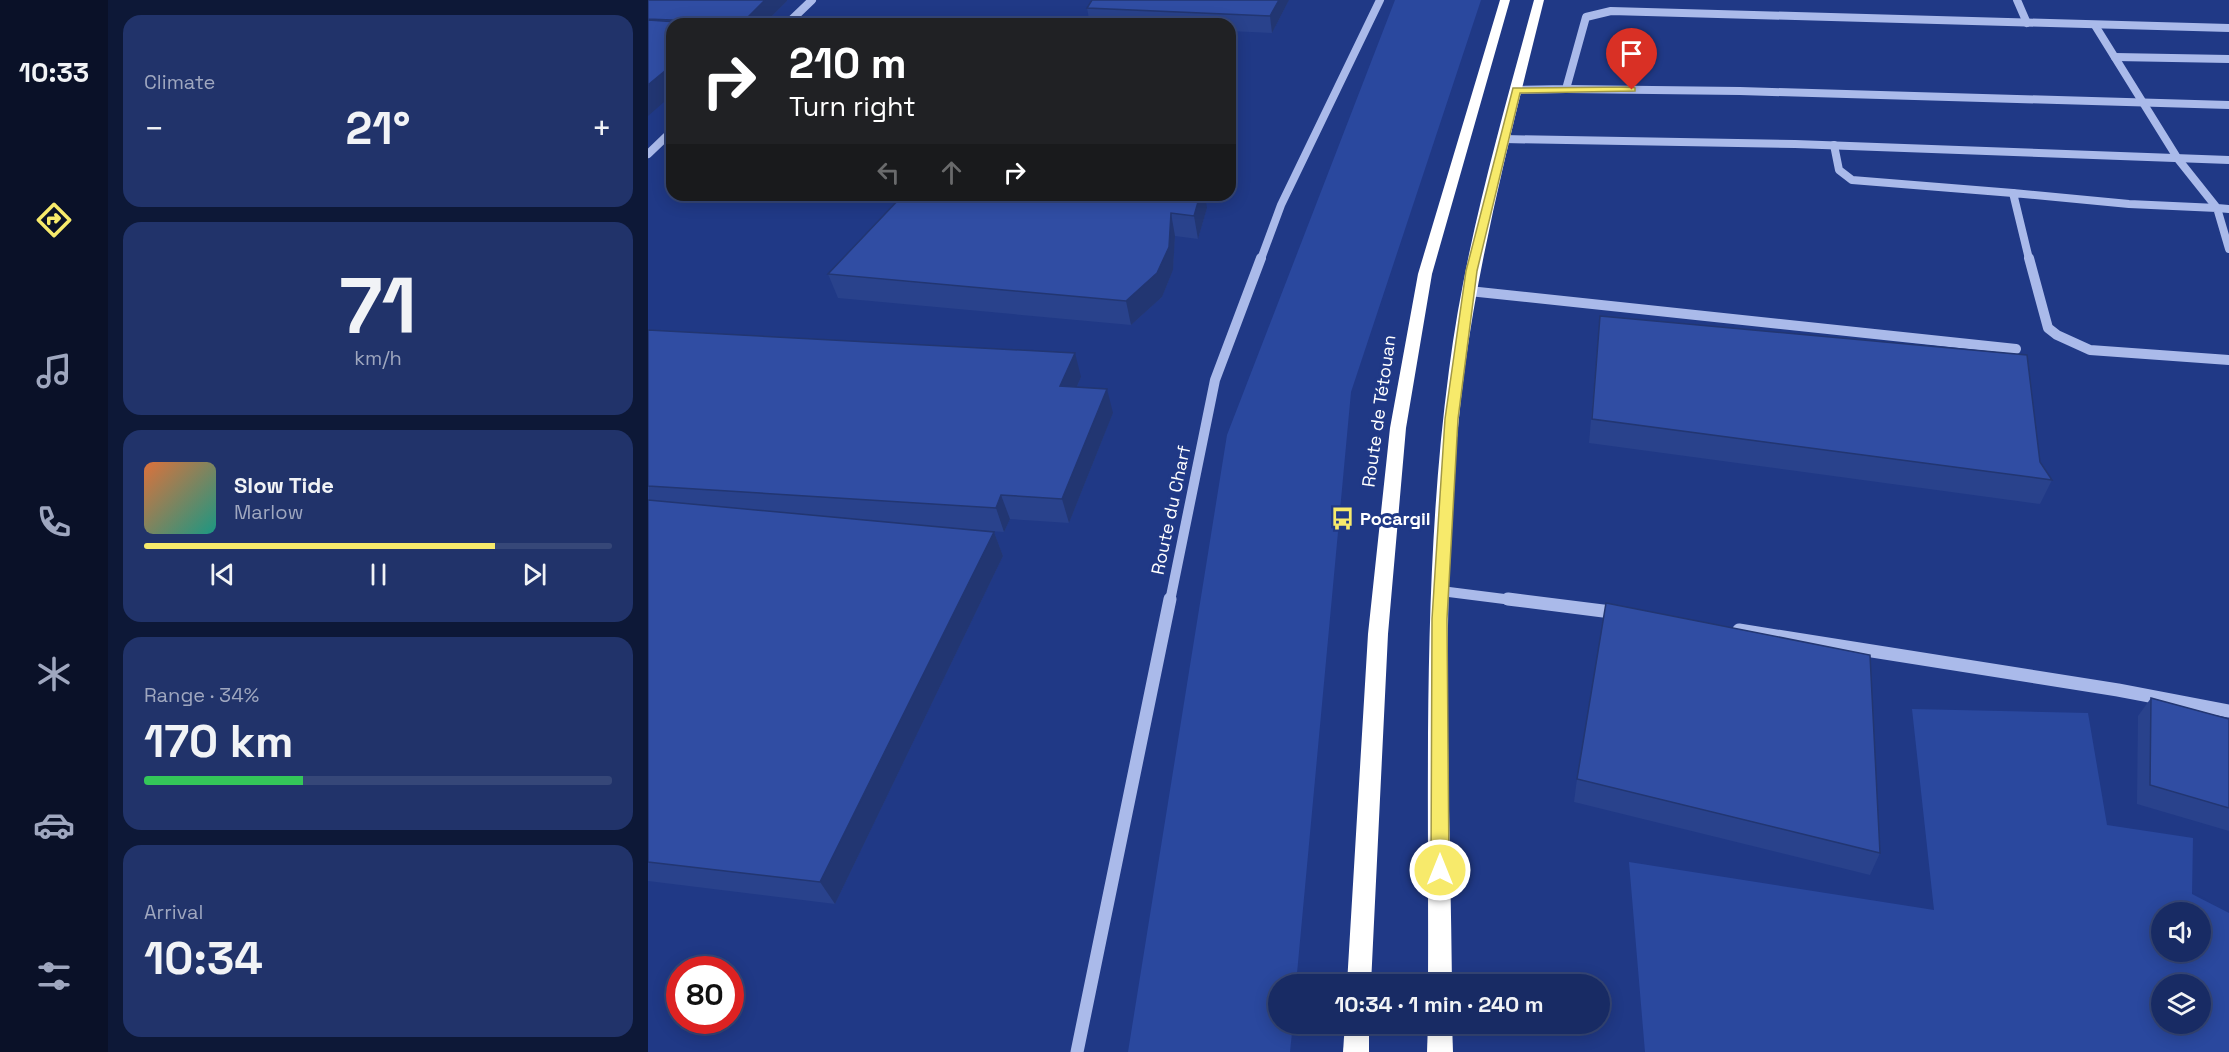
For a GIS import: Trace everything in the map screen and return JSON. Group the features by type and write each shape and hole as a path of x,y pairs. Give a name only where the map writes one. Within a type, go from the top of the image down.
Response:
{"highway":[{"name":"Route de Tétouan","path":"1360,974 1378,634 1398,428 1425,274 1505,0"},
{"path":"1440,974 1441,591 1451,419 1472,271 1539,0"},
{"path":"1356,1052 1357,1034"},
{"path":"1440,1034 1440,1052"}],"street":[{"path":"793,18 812,0"},
{"name":"Route du Charf","path":"1077,1052 1215,380 1281,205 1380,0"},
{"path":"2017,0 2027,22"},
{"path":"1566,89 1586,17 1601,12 2027,22 2096,27 2158,25 2229,28"},
{"path":"2096,27 2178,159 2217,208 2229,249"},
{"path":"2115,57 2229,59"},
{"path":"1516,90 1740,91 2229,105"},
{"path":"648,154 666,137"},
{"path":"1504,139 1834,145 2229,160"},
{"path":"1834,145 1839,170 1852,180 2129,204 2229,209"},
{"path":"2013,193 2040,303 2048,328 2057,335 2090,350 2229,360"},
{"path":"1469,291 2016,349"},
{"path":"1441,591 1637,616"},
{"path":"1732,629 2094,686 2229,711"}],"shaded area":[{"path":"1395,0 1481,0 1351,392 1297,974 1268,974 1268,1034 1292,1034 1290,1052 1128,1052 1227,435"},
{"path":"1912,709 2088,713 2107,825 2193,838 2192,894 2208,902 2151,902 2151,962 2211,962 2211,904 2229,913 2229,1052 1645,1052 1629,862 1934,910"}],"building":[{"path":"648,0 765,0 747,18 648,19"},
{"path":"1092,0 1279,0 1270,16 1087,8"},
{"path":"648,20 666,21 666,70 648,85"},
{"path":"897,201 1198,201 1194,216 1171,213 1169,247 1157,273 1126,301 828,274"},
{"path":"1600,316 2027,355 2040,462 2052,480 1592,419"},
{"path":"648,330 1075,353 1060,386 1107,389 1062,499 1001,495 996,508 648,486"},
{"path":"648,500 994,532 820,882 648,862"},
{"path":"1606,603 1870,655 1880,853 1577,779"},
{"path":"2151,698 2229,719 2229,808 2150,785"}],"place":[{"name":"Pocargil","path":"1342,519"}],"route":[{"path":"1440,870 1439,619 1451,419 1472,271 1516,90 1632,90"}]}
